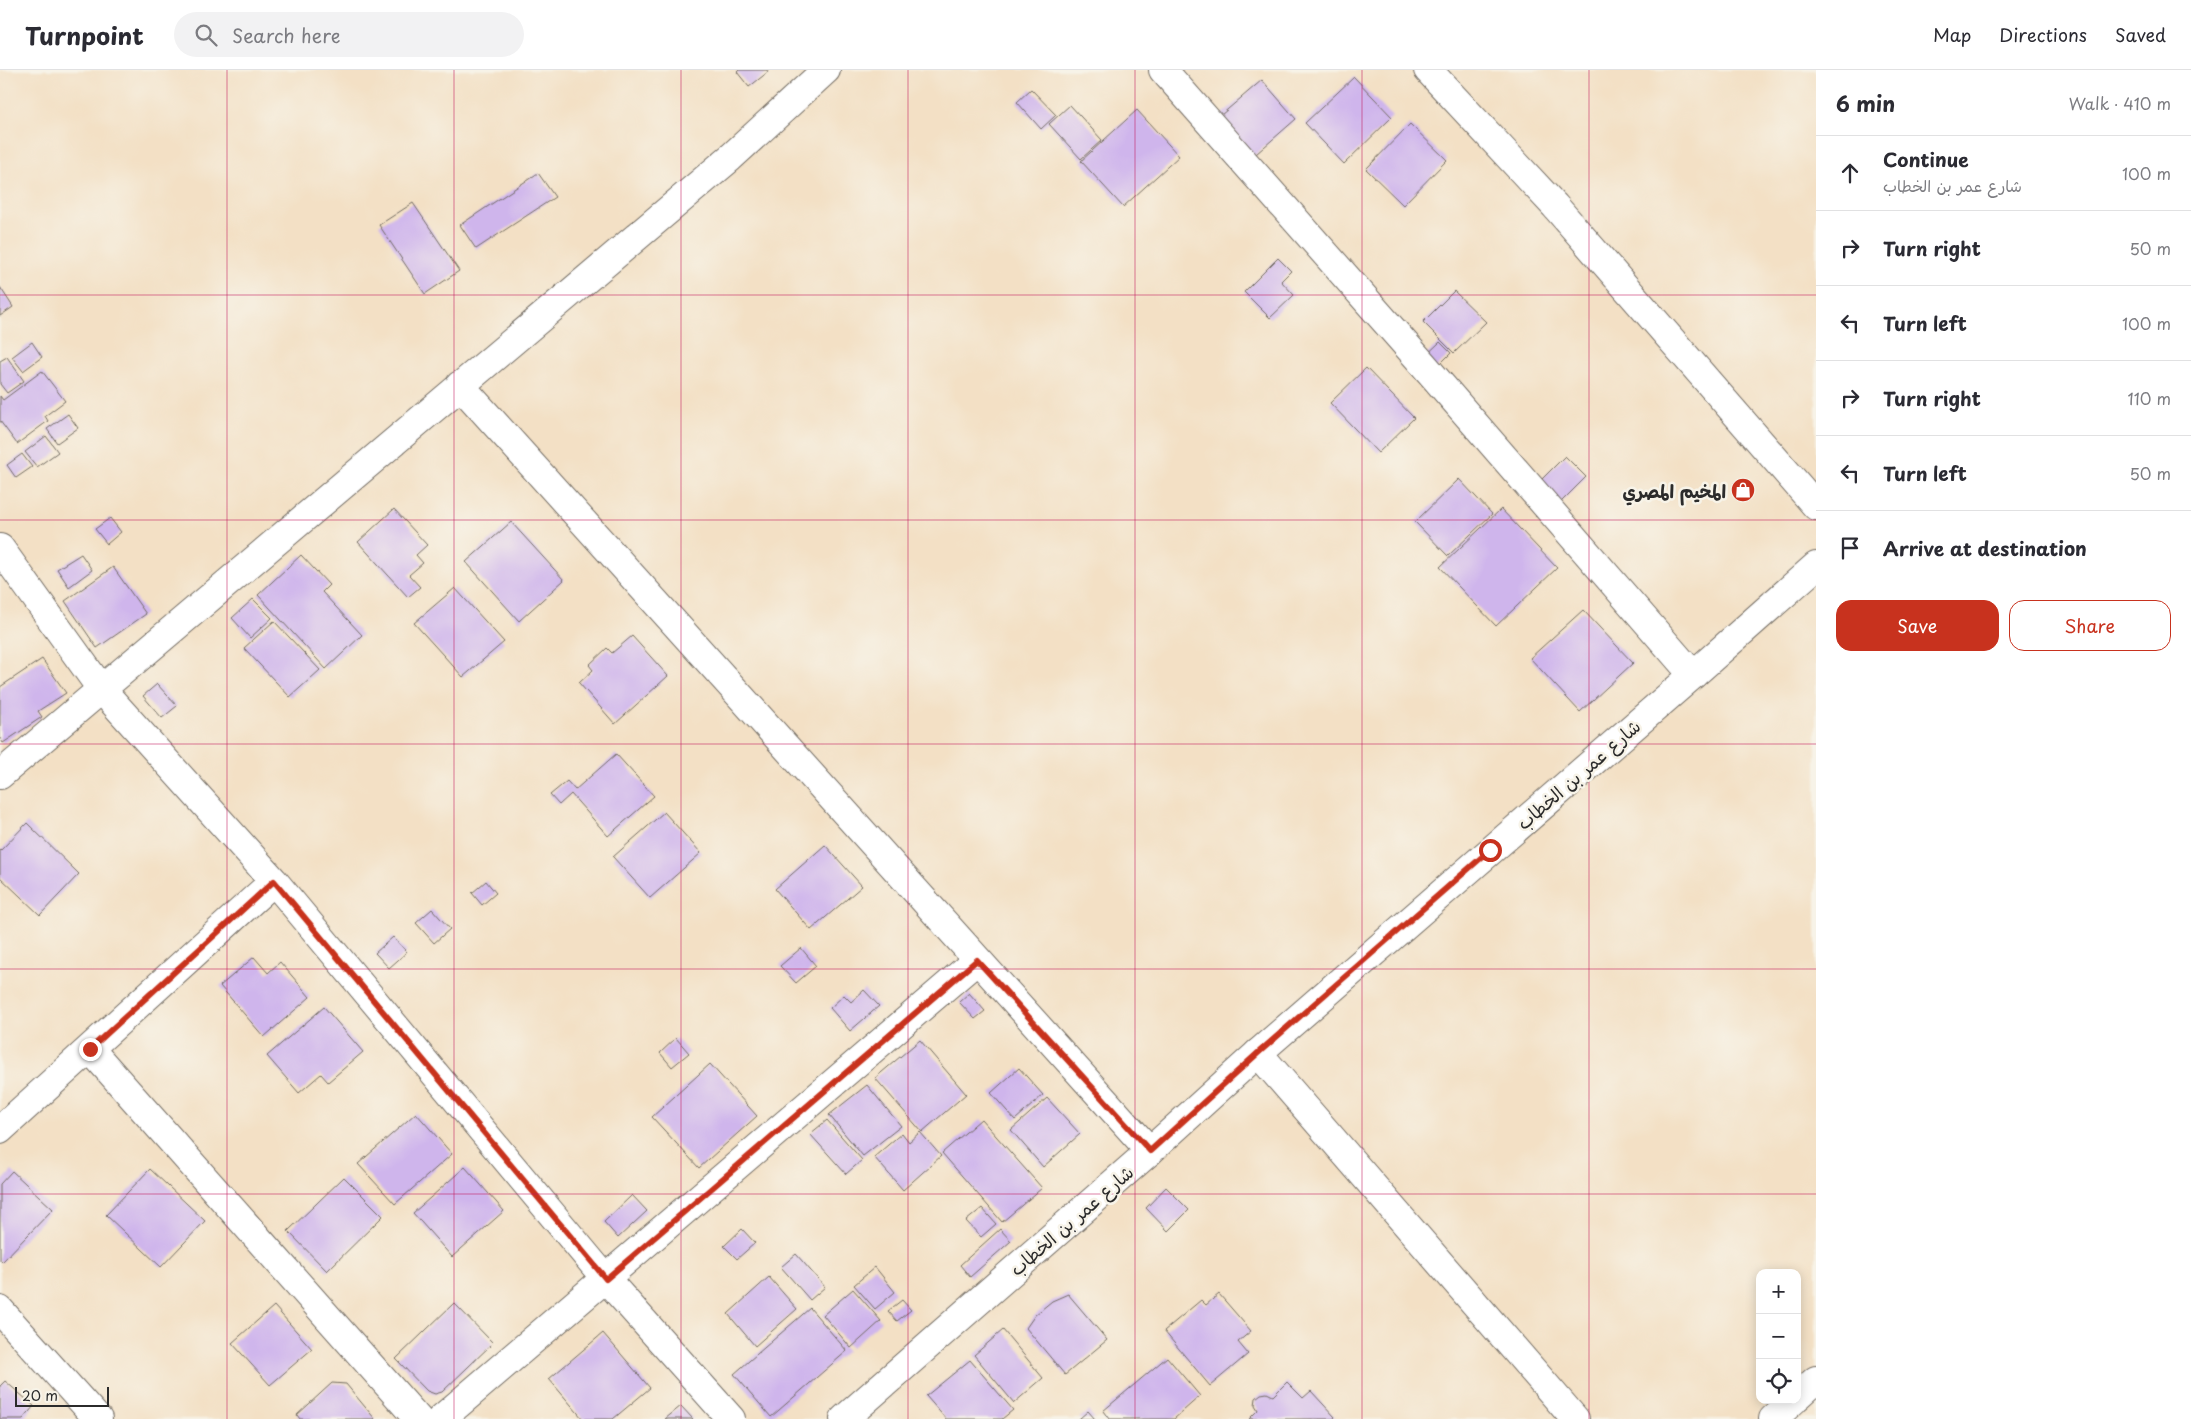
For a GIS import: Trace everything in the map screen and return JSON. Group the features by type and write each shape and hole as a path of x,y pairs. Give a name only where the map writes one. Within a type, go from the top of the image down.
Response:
{"street":[{"path":"0,776 730,158 826,70"},
{"path":"1163,70 1430,372 1693,675"},
{"path":"1428,70 1555,206 1816,506"},
{"path":"460,385 1150,1151"},
{"path":"0,548 102,690 274,881 606,1279 731,1419"},
{"name":"شارع عمر بن الخطاب","path":"847,1418 1150,1151 1258,1053 1816,566"},
{"path":"0,1130 274,881"},
{"path":"441,1419 977,960"},
{"path":"90,1049 418,1419"},
{"path":"1258,1053 1575,1419"},
{"path":"0,1310 98,1419"},
{"path":"1801,1393 1816,1380"},
{"path":"1773,1419 1790,1404"}],"building":[{"path":"739,70 767,70 768,72 749,87 737,72"},
{"path":"1354,77 1392,117 1344,164 1305,123"},
{"path":"1262,80 1296,119 1248,161 1214,121"},
{"path":"1031,89 1056,115 1041,129 1017,102"},
{"path":"1070,105 1102,140 1081,159 1049,124"},
{"path":"1137,110 1179,156 1123,207 1081,161"},
{"path":"1410,124 1447,160 1403,205 1366,169"},
{"path":"538,173 555,197 476,249 460,225"},
{"path":"413,203 459,271 425,294 379,225"},
{"path":"1278,258 1291,271 1281,281 1294,295 1270,318 1244,292"},
{"path":"0,287 13,307 0,316"},
{"path":"1454,291 1486,322 1454,353 1423,322"},
{"path":"32,342 42,357 23,371 12,357"},
{"path":"1440,342 1451,353 1433,371 1421,360"},
{"path":"7,357 24,381 7,393 0,384 0,361"},
{"path":"1366,368 1414,418 1378,453 1330,403"},
{"path":"42,371 65,401 45,416 48,421 17,444 0,421 0,396 3,400"},
{"path":"68,414 78,428 57,443 47,429"},
{"path":"46,436 58,452 37,467 25,452"},
{"path":"22,454 32,467 16,478 7,465"},
{"path":"1565,456 1586,477 1560,503 1539,482"},
{"path":"1459,479 1492,514 1448,556 1415,522"},
{"path":"394,509 427,545 416,555 423,563 409,575 420,587 408,597 358,542"},
{"path":"1501,509 1557,568 1496,626 1440,567"},
{"path":"110,518 121,532 107,544 95,529"},
{"path":"511,522 564,580 519,621 466,562"},
{"path":"81,554 92,570 69,587 57,569"},
{"path":"301,555 329,585 322,592 362,635 326,669 258,595"},
{"path":"113,567 146,614 97,648 65,601"},
{"path":"455,588 504,642 463,677 414,623"},
{"path":"253,599 272,618 250,638 232,618"},
{"path":"1583,610 1633,663 1580,712 1530,658"},
{"path":"274,621 320,670 290,697 244,648"},
{"path":"632,636 668,676 615,724 579,683 593,670 589,665 607,648 612,653"},
{"path":"42,659 66,693 38,711 42,717 3,743 0,738 0,687"},
{"path":"157,684 177,706 162,718 143,696"},
{"path":"616,754 654,796 608,836 571,794 559,805 550,795 567,781 575,790"},
{"path":"664,812 701,853 650,898 613,857"},
{"path":"27,823 79,874 40,915 0,877 0,851"},
{"path":"825,845 862,886 811,930 775,889"},
{"path":"486,881 496,893 482,905 472,893"},
{"path":"432,909 450,929 434,943 416,923"},
{"path":"393,937 407,952 389,968 375,953"},
{"path":"801,948 816,966 796,983 780,966"},
{"path":"254,957 268,973 280,962 310,997 264,1037 220,986"},
{"path":"864,990 879,1006 850,1031 830,1008 844,995 851,1002"},
{"path":"969,993 985,1011 975,1019 959,1002"},
{"path":"324,1007 363,1052 328,1082 321,1074 299,1093 267,1056"},
{"path":"676,1038 689,1053 672,1067 660,1053"},
{"path":"920,1040 966,1094 922,1132 875,1078"},
{"path":"710,1064 757,1116 699,1168 652,1117"},
{"path":"1019,1068 1043,1095 1015,1120 991,1093"},
{"path":"867,1085 901,1126 863,1156 829,1115"},
{"path":"1047,1098 1080,1134 1043,1167 1011,1130"},
{"path":"416,1113 452,1154 395,1204 358,1164"},
{"path":"981,1119 1042,1188 1002,1222 942,1153"},
{"path":"827,1120 862,1160 846,1174 810,1134"},
{"path":"920,1132 941,1156 903,1190 874,1157 902,1133 909,1142"},
{"path":"465,1167 504,1211 452,1257 413,1213"},
{"path":"150,1169 205,1221 161,1267 106,1215"},
{"path":"12,1171 53,1209 2,1262 0,1260 0,1184"},
{"path":"344,1177 383,1216 327,1271 288,1231"},
{"path":"1166,1187 1189,1210 1168,1231 1146,1208"},
{"path":"632,1195 647,1211 618,1238 604,1222"},
{"path":"982,1208 996,1224 981,1237 966,1221"},
{"path":"742,1229 755,1243 737,1259 724,1246"},
{"path":"1000,1229 1011,1241 970,1277 960,1265"},
{"path":"796,1254 825,1287 810,1300 781,1267"},
{"path":"875,1267 895,1292 875,1309 854,1285"},
{"path":"769,1277 797,1309 755,1346 728,1314"},
{"path":"853,1289 881,1321 851,1348 823,1315"},
{"path":"1068,1294 1107,1340 1065,1375 1026,1328 1035,1315 1052,1301"},
{"path":"1219,1294 1251,1331 1238,1342 1248,1354 1210,1386 1164,1331 1201,1300 1206,1305"},
{"path":"902,1300 911,1310 897,1321 888,1311"},
{"path":"454,1303 493,1343 442,1392 435,1394 427,1391 396,1359"},
{"path":"274,1306 312,1349 270,1385 232,1343"},
{"path":"810,1308 847,1351 771,1417 734,1374"},
{"path":"1003,1330 1043,1378 1014,1403 974,1355"},
{"path":"603,1333 650,1388 613,1419 583,1419 549,1379"},
{"path":"1167,1357 1200,1396 1174,1419 1109,1419 1103,1411"},
{"path":"970,1360 1013,1410 1002,1419 946,1419 926,1396"},
{"path":"5,1381 34,1406 23,1419 0,1419 0,1386"},
{"path":"1287,1382 1303,1398 1311,1391 1335,1417 1333,1419 1249,1419 1258,1410 1255,1405 1256,1398 1261,1394 1267,1393 1273,1396"},
{"path":"332,1383 346,1384 375,1419 300,1419 297,1415"},
{"path":"681,1406 693,1419 665,1419"},
{"path":"1088,1411 1095,1419 1079,1419"}],"place":[{"name":"المخيم المصري","path":"1743,490"}],"route":[{"path":"90,1049 274,881 606,1279 977,960 1150,1151 1258,1053 1490,850"}]}
